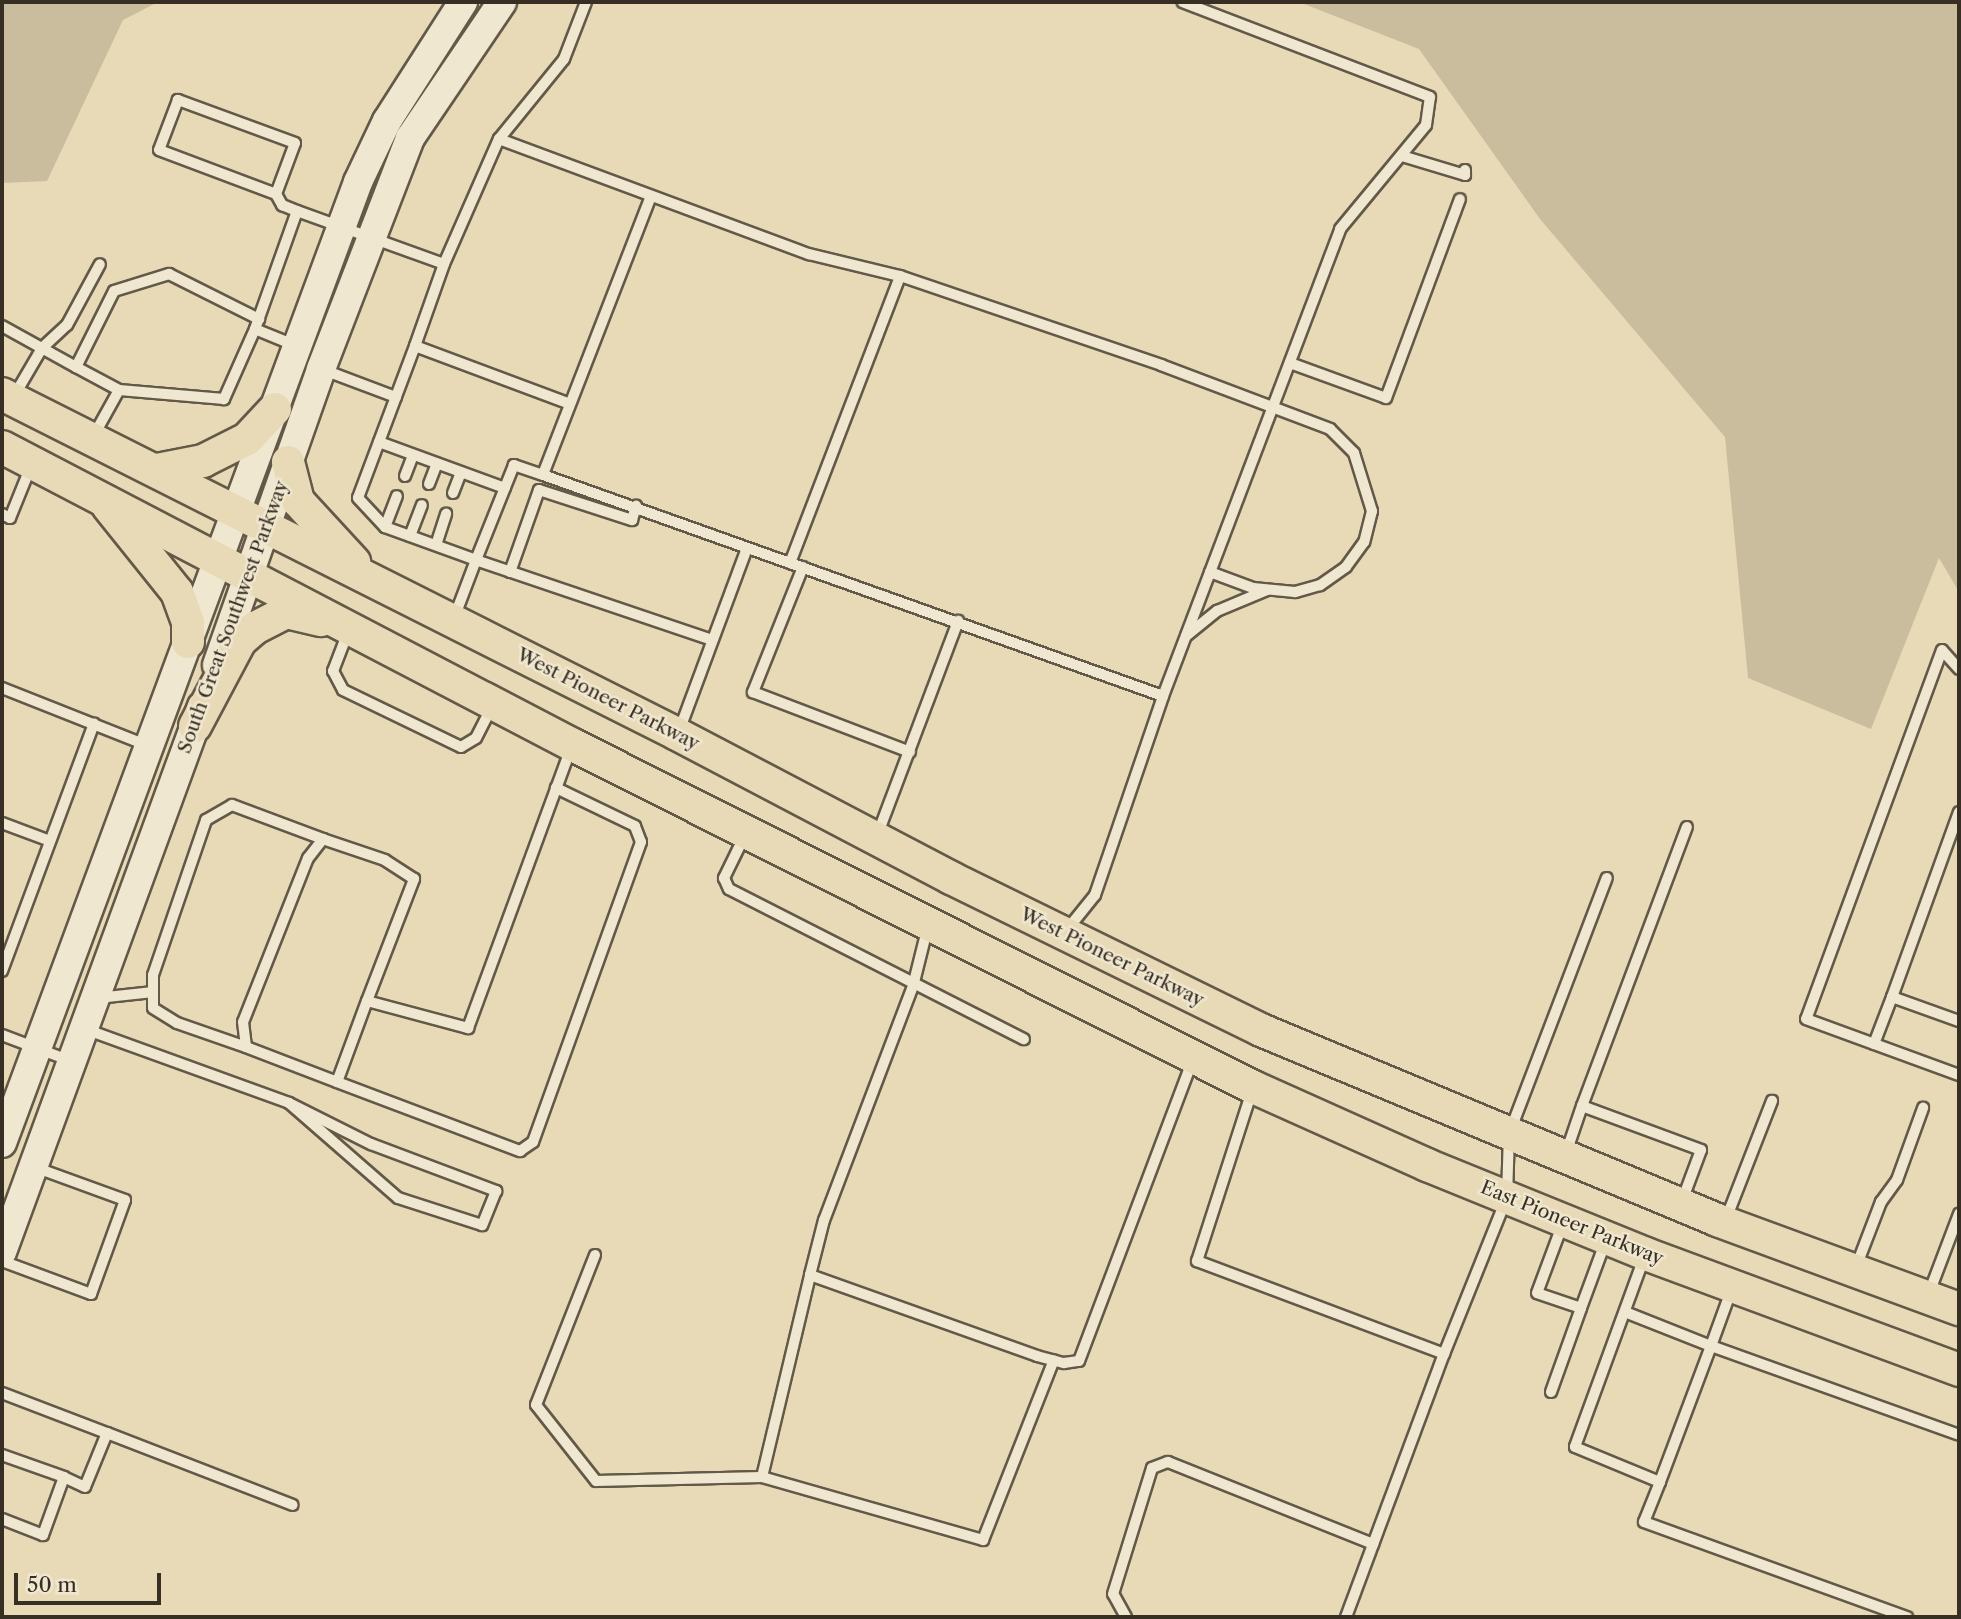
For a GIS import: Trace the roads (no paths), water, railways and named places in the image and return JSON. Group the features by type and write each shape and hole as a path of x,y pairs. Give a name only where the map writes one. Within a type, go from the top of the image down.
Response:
{"main road":[{"name":"South Great Southwest Parkway","path":"2,1252 249,574 252,520 275,409 298,346 343,225 387,121 463,2"},
{"name":"South Great Southwest Parkway","path":"2,1143 146,745 220,558 252,520 288,462 371,235 410,138 502,2"},
{"name":"West Pioneer Parkway","path":"7,397 157,470 381,587 677,734 951,878 1064,934 1213,1006 1509,1134"},
{"path":"157,470 203,461 247,439 275,409"},
{"path":"2,447 98,494 573,744 928,925 1194,1056"},
{"path":"288,462 298,501 328,538 381,587"},
{"path":"98,494 177,592 188,622 188,642"},
{"path":"195,726 240,641 256,628 286,612 350,626"},
{"path":"928,925 951,878"},
{"name":"East Pioneer Parkway","path":"1194,1056 1253,1087 1606,1238 1959,1370"},
{"path":"1509,1134 1724,1223 1959,1309"}],"lane":[{"path":"586,2 564,60 499,139 444,264 358,498 385,527 712,640"},
{"path":"1064,934 1095,895 1163,696 1340,229 1426,125 1430,97 1183,2"},
{"path":"276,194 295,143 178,100 159,150 276,194 282,205 297,211 371,235 444,264"},
{"path":"499,139 831,261 900,276 1274,407 1330,429 1354,453 1372,511 1364,542 1346,567 1320,585 1295,592 1268,589 1210,572"},
{"path":"1402,156 1465,176 1465,170"},
{"path":"543,475 651,196"},
{"path":"1290,363 1386,398 1460,200"},
{"path":"2,326 119,390 224,399 257,324 297,211"},
{"path":"7,397 42,348 67,326 100,264"},
{"path":"76,367 114,291 169,274 298,346"},
{"path":"790,563 900,276"},
{"path":"415,346 570,404"},
{"path":"321,369 396,397"},
{"path":"92,438 119,390"},
{"path":"379,442 505,488"},
{"path":"405,475 413,454"},
{"path":"2,514 10,518 33,462"},
{"path":"429,484 437,463"},
{"path":"453,622 514,464 1163,696"},
{"path":"453,493 461,472"},
{"path":"510,572 539,490 632,520 636,506"},
{"path":"385,527 397,496"},
{"path":"410,536 422,505"},
{"path":"436,545 446,514"},
{"path":"677,734 747,548"},
{"path":"803,567 753,692 910,752"},
{"path":"1186,636 1217,611 1268,589"},
{"path":"877,837 958,621"},
{"path":"350,626 333,671 342,690 461,747 476,738 493,703"},
{"path":"1959,669 1942,650 1807,1019 1959,1075"},
{"path":"2,688 146,745"},
{"path":"2,971 94,724"},
{"path":"367,1001 468,1028 573,744"},
{"path":"337,1082 414,879 385,860 232,805 206,820 153,975 153,1008 177,1023 520,1151 533,1142 641,842 635,826 556,788"},
{"path":"1874,1044 1959,812"},
{"path":"2,823 50,841"},
{"path":"1565,1156 1687,827"},
{"path":"746,832 724,878 729,889 913,986 1024,1039"},
{"path":"246,1047 243,1022 308,858 323,839"},
{"path":"1346,1617 1444,1354 1507,1197 1509,1134 1607,878"},
{"path":"762,1477 824,1220 913,986 928,925"},
{"path":"95,999 153,992"},
{"path":"1892,997 1959,1021"},
{"path":"84,1029 289,1102 371,1144 496,1191 482,1225 398,1198 289,1102"},
{"path":"2,1035 72,1062"},
{"path":"810,1275 1054,1360 1079,1361 1087,1348 1194,1056"},
{"path":"1253,1087 1197,1261 1444,1354"},
{"path":"1724,1223 1772,1101"},
{"path":"1582,1107 1701,1150 1681,1205"},
{"path":"1855,1271 1881,1202 1897,1180 1923,1108"},
{"path":"2,1261 91,1294 125,1200 33,1166"},
{"path":"1927,1297 1959,1214"},
{"path":"1564,1220 1537,1293 1581,1308"},
{"path":"1550,1392 1606,1238"},
{"path":"1646,1254 1575,1447 1660,1482"},
{"path":"595,1255 536,1405 596,1481 762,1477 984,1540 1054,1360"},
{"path":"1733,1285 1644,1521 1908,1617"},
{"path":"1625,1311 1711,1346 1959,1435"},
{"path":"2,1393 293,1504"},
{"path":"2,1455 85,1487 107,1433"},
{"path":"1126,1617 1114,1594 1152,1468 1168,1462 1373,1544"},
{"path":"2,1518 43,1535 64,1478"}]}
